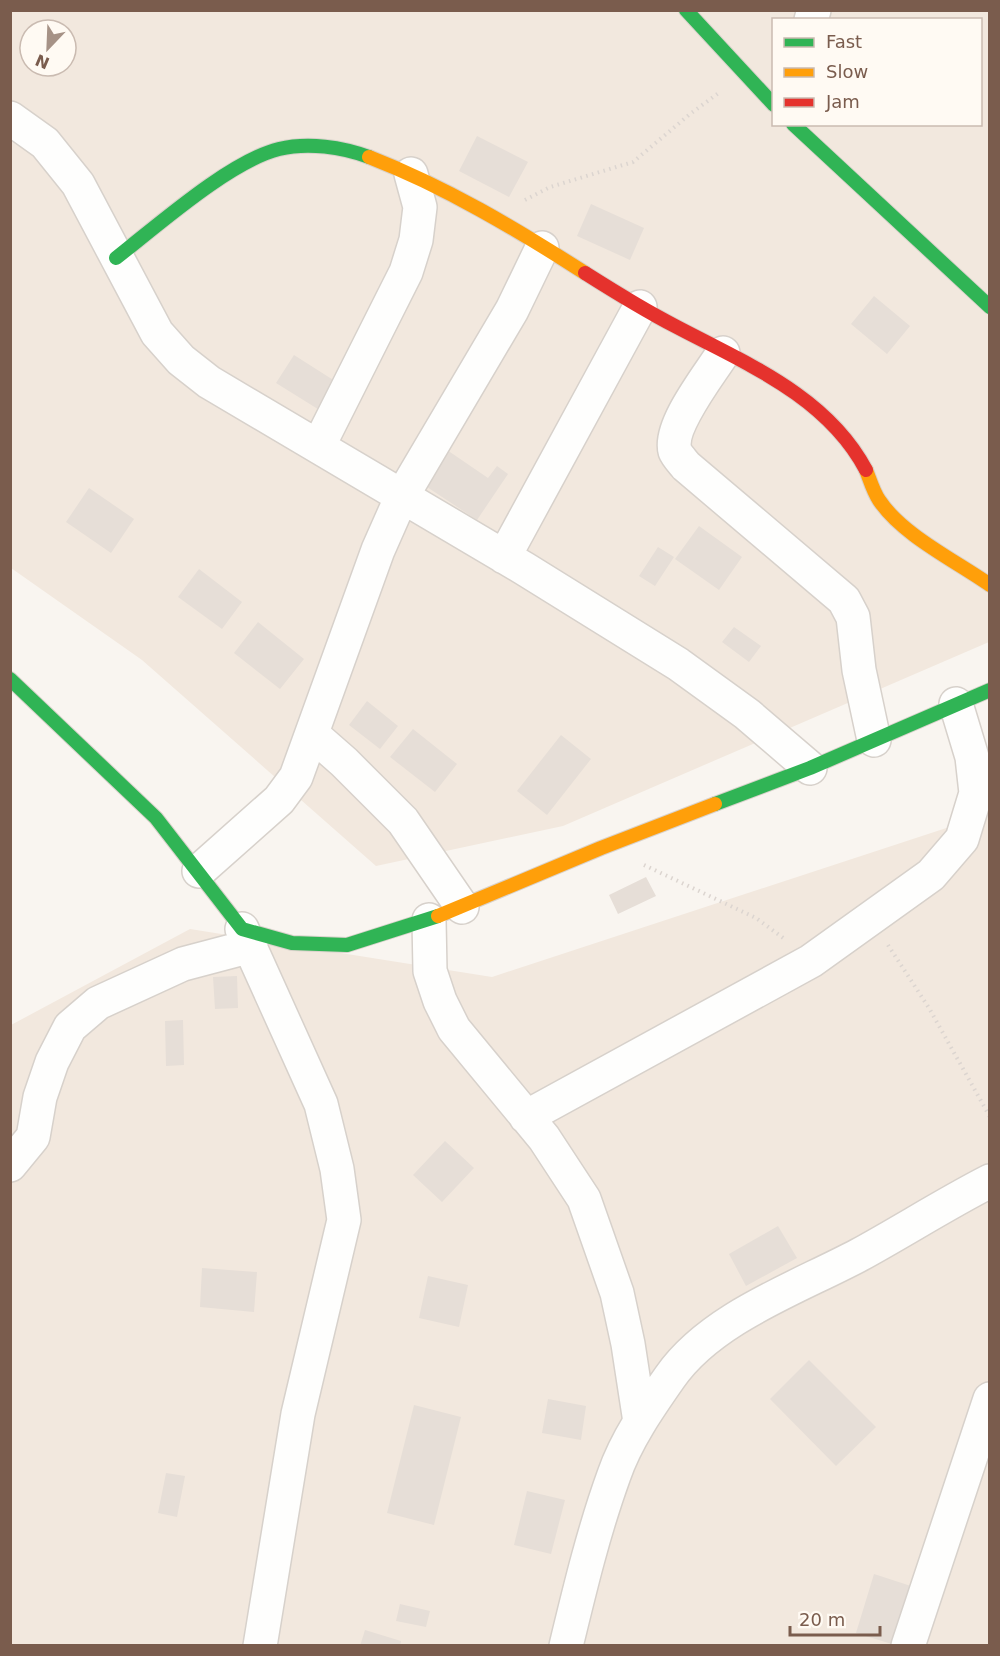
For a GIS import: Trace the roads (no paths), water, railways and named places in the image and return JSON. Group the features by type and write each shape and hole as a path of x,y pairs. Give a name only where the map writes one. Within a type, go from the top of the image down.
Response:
{"street":[{"path":"686,10 764,90"},
{"path":"10,118 45,143 78,184 157,333 181,360 209,382 319,445 401,498 504,557 678,664 747,714 810,768"},
{"path":"795,126 915,240 990,307"},
{"path":"116,258 229,175 280,149 323,144 411,174 447,189 640,307 795,393 826,416 865,468 878,500 894,518 990,585"},
{"path":"319,445 406,272 416,240 420,207 411,174"},
{"path":"199,871 279,800 296,777 378,550 401,498 512,310 542,248"},
{"path":"504,557 640,307"},
{"path":"723,353 682,418 676,436 675,451 686,466 844,600 854,617 859,670 874,740"},
{"path":"10,679 156,818 199,871 247,938 321,1104 337,1169 344,1220 298,1414 260,1646"},
{"path":"10,1165 33,1137 49,1071 69,1028 98,1003 247,938 292,943 347,945 429,920 602,848 810,768 990,690"},
{"path":"526,1117 812,961 931,875 962,839 976,793 972,757 956,704"},
{"path":"312,734 367,783 403,821 462,907"},
{"path":"429,920 430,971 440,1001 454,1029 544,1138 584,1199 617,1293 628,1344 640,1422"},
{"path":"566,1646 584,1572 614,1473 640,1422 669,1377 705,1340 738,1317 860,1254 990,1181"},
{"path":"908,1646 990,1399"}]}
